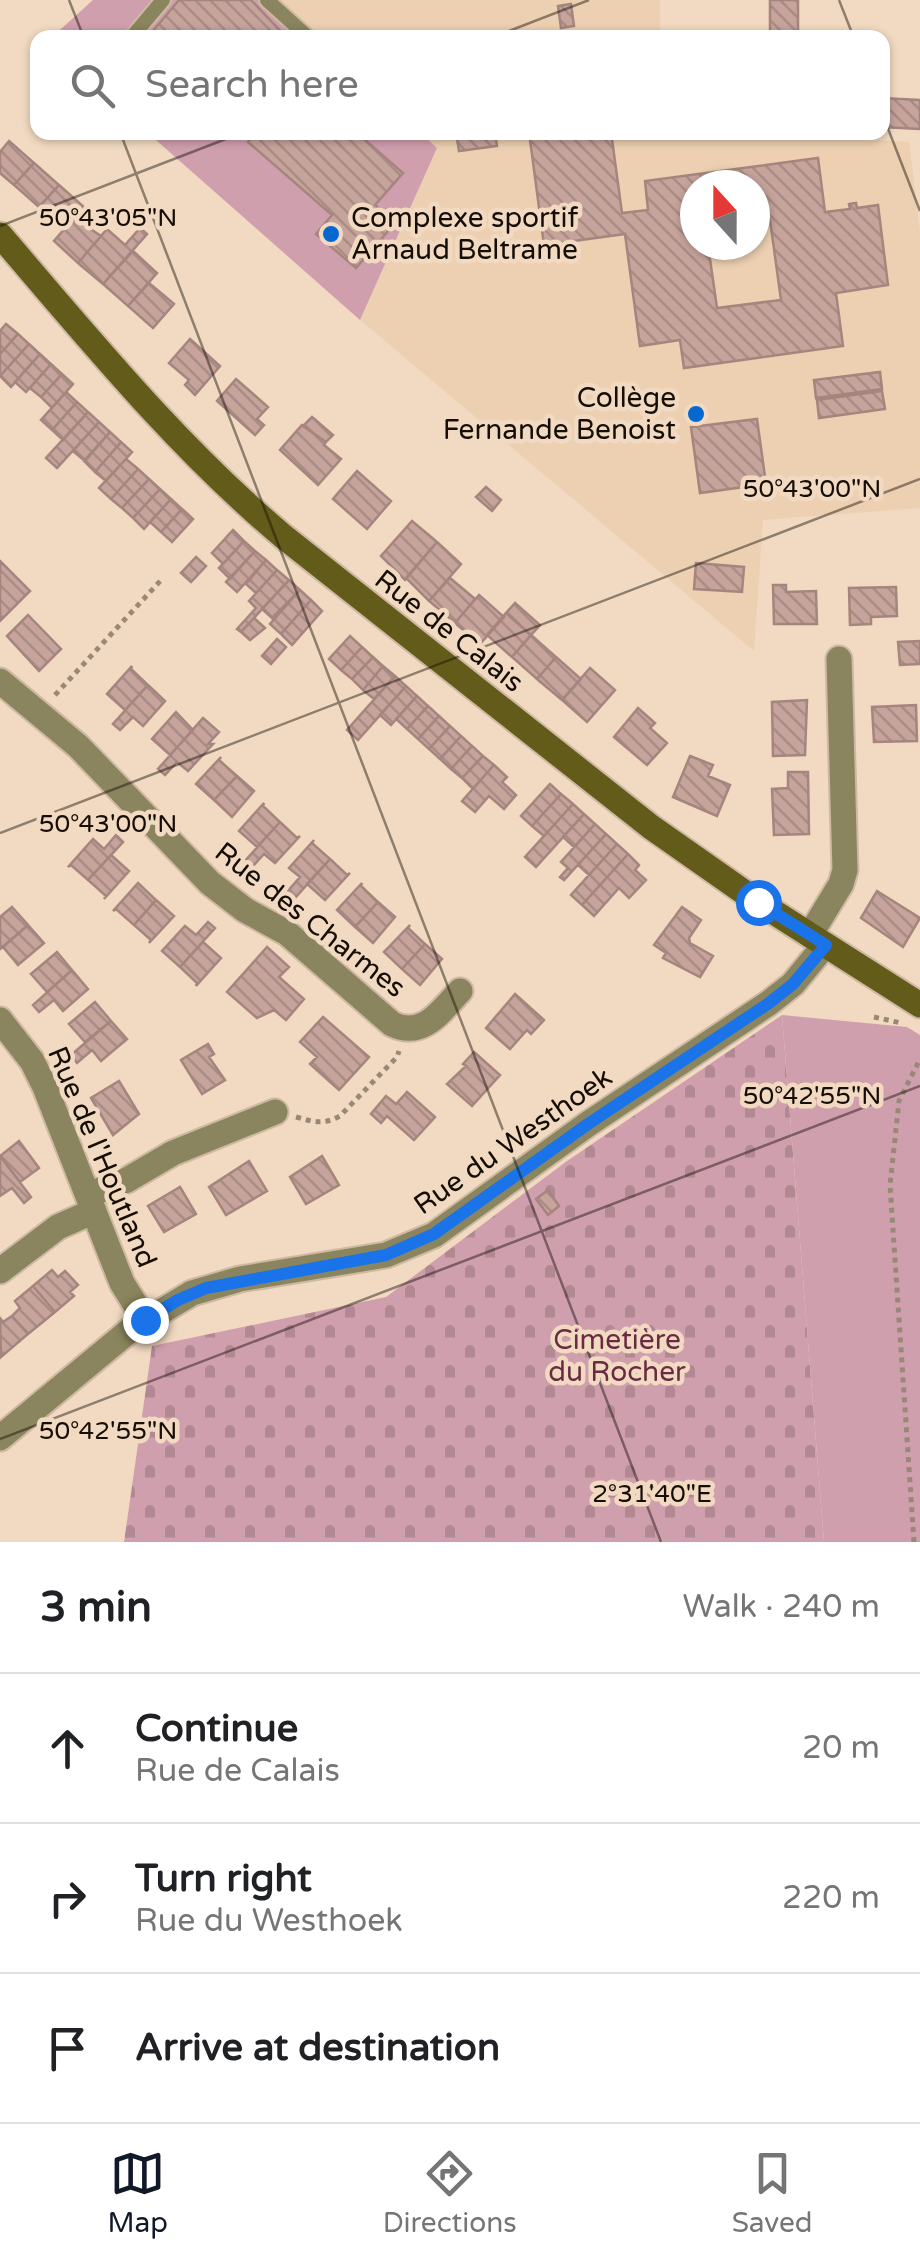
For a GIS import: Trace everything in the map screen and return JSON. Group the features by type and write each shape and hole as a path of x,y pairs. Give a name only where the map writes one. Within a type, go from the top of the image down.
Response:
{"street":[{"name":"Rue de Calais","path":"0,235 151,412 267,523 629,811 708,869 818,940 916,1016"},
{"name":"Rue du Westhoek","path":"0,1438 145,1320 192,1293 223,1283 386,1255 434,1234 793,984 818,940 846,870 839,659"},
{"name":"Rue des Charmes","path":"0,680 150,818 210,884 245,910 287,933 385,1018 406,1030 430,1022 460,990"},
{"name":"Rue de l'Houtland","path":"0,1020 32,1061 46,1087 127,1293 145,1320"},
{"path":"0,1271 91,1203 173,1153 275,1112"}],"lane":[{"path":"138,30 163,0"},
{"path":"266,0 300,30"}],"path":[{"path":"39,712 162,578"},
{"path":"874,1017 916,1016"},
{"path":"275,1112 314,1123 340,1116 396,1058 406,1030"},
{"path":"914,1542 890,1185 899,1101 920,1059"}],"shaded area":[{"path":"279,0 660,0 660,30 311,30"},
{"name":"Collège Fernande Benoist","path":"428,140 909,142 920,231 920,508 763,520 754,651 360,320 437,148"}],"green space":[{"path":"93,0 279,0 311,30 60,30"},
{"name":"Complexe sportif Arnaud Beltrame","path":"156,140 428,140 437,148 360,320"},
{"name":"Cimetière du Rocher","path":"782,1015 824,1542 124,1542 152,1346 386,1297 567,1161"},
{"path":"782,1015 907,1027 920,1035 920,1542 824,1542"}],"building":[{"path":"179,0 251,0 279,30 154,30"},
{"path":"770,0 798,0 798,30 770,30"},
{"path":"571,4 574,26 561,28 558,6"},
{"path":"890,98 920,100 920,129 890,127"},
{"path":"365,140 403,173 375,205 395,223 356,268 316,234 332,215 248,142"},
{"path":"457,140 496,140 497,146 459,151"},
{"path":"530,140 612,140 622,213 648,210 645,181 680,176 680,260 710,260 717,308 781,300 770,220 770,170 728,170 818,158 825,212 850,209 849,204 856,203 857,208 878,205 888,285 836,293 843,346 684,368 680,340 640,346 625,234 544,245"},
{"path":"9,141 34,163 14,185 0,173 0,152"},
{"path":"34,163 59,185 39,207 14,185"},
{"path":"59,185 84,207 64,229 39,207"},
{"path":"74,218 101,236 78,263 54,241"},
{"path":"140,228 147,234 103,284 78,263 107,229 125,245"},
{"path":"133,251 157,273 128,306 103,284"},
{"path":"149,283 174,304 153,328 128,306"},
{"path":"6,324 18,334 0,354 0,331"},
{"path":"18,334 29,344 0,376 0,354"},
{"path":"190,339 220,366 195,395 185,385 189,380 169,363"},
{"path":"29,344 40,354 11,387 0,376"},
{"path":"40,354 51,364 26,392 15,382"},
{"path":"51,364 62,374 41,397 30,388"},
{"path":"880,372 882,389 816,398 814,380"},
{"path":"62,374 73,384 52,408 41,397"},
{"path":"236,379 268,407 257,419 264,425 255,435 217,401"},
{"path":"882,391 885,409 819,418 817,400"},
{"path":"66,392 77,402 52,430 41,420"},
{"path":"77,402 88,412 63,440 52,430"},
{"path":"88,412 99,422 57,468 46,458"},
{"path":"312,417 333,435 326,442 303,426"},
{"path":"757,419 766,484 700,493 691,427"},
{"path":"99,422 110,432 85,461 73,451"},
{"path":"302,425 341,459 318,485 280,450"},
{"path":"110,432 121,442 95,472 84,461"},
{"path":"121,442 132,452 106,481 95,472"},
{"path":"126,459 138,469 111,499 99,488"},
{"path":"138,469 149,479 122,508 111,499"},
{"path":"357,471 391,501 367,529 333,499"},
{"path":"149,479 160,489 133,518 122,508"},
{"path":"486,487 501,500 492,511 476,497"},
{"path":"160,489 171,499 144,529 133,518"},
{"path":"171,499 182,509 161,532 150,522"},
{"path":"182,509 193,519 172,542 161,532"},
{"path":"412,521 437,542 405,580 381,556"},
{"path":"233,530 244,541 223,564 212,553"},
{"path":"244,541 255,551 230,579 219,568"},
{"path":"437,542 461,564 429,601 406,578"},
{"path":"255,551 266,560 237,592 226,582"},
{"path":"196,557 206,566 191,582 181,573"},
{"path":"266,560 277,570 256,593 246,584"},
{"path":"0,561 30,591 0,621"},
{"path":"696,563 744,567 742,592 694,589"},
{"path":"277,570 289,580 241,632 237,629 256,608 249,601"},
{"path":"450,578 475,599 455,623 429,601"},
{"path":"289,580 300,590 272,618 262,609"},
{"path":"773,585 786,585 786,592 816,591 817,624 774,624"},
{"path":"896,587 897,616 871,617 871,624 850,625 849,588"},
{"path":"300,590 311,600 281,634 270,624"},
{"path":"479,595 504,617 480,644 455,623"},
{"path":"311,600 322,611 292,645 281,634"},
{"path":"515,603 540,625 531,635 506,613"},
{"path":"506,613 531,635 512,657 487,635"},
{"path":"28,615 61,649 39,671 7,636"},
{"path":"254,618 265,628 250,640 241,632"},
{"path":"531,635 556,657 537,679 512,657"},
{"path":"350,636 362,647 341,670 329,659"},
{"path":"277,639 286,647 271,664 262,656"},
{"path":"920,641 920,664 900,665 898,642"},
{"path":"362,647 373,657 352,679 341,670"},
{"path":"373,657 383,666 363,690 352,679"},
{"path":"556,657 581,679 562,700 537,679"},
{"path":"132,666 148,685 125,710 107,694"},
{"path":"383,666 395,676 374,699 363,690"},
{"path":"590,668 615,690 587,722 562,700"},
{"path":"395,676 406,686 358,740 347,730"},
{"path":"148,685 165,701 143,726 133,717 120,730 113,724"},
{"path":"406,686 417,696 391,725 380,715"},
{"path":"417,696 428,706 407,729 396,719"},
{"path":"807,700 805,755 773,756 772,702"},
{"path":"916,705 917,741 874,742 872,707"},
{"path":"428,706 439,716 418,739 407,729"},
{"path":"638,708 655,723 650,728 667,743 647,765 614,737"},
{"path":"176,712 193,730 170,755 152,739"},
{"path":"439,716 450,726 429,749 418,739"},
{"path":"203,718 219,732 208,744 213,744 188,771 177,762 165,775 158,769"},
{"path":"450,726 461,736 440,759 429,749"},
{"path":"461,736 472,746 451,769 440,759"},
{"path":"472,746 483,756 462,778 451,769"},
{"path":"483,756 494,765 473,789 462,778"},
{"path":"690,756 713,765 708,776 730,785 717,816 673,797"},
{"path":"221,757 219,760 237,776 214,800 196,784"},
{"path":"494,765 507,777 502,782 516,795 504,809 489,796 475,812 462,801"},
{"path":"788,772 808,772 809,834 774,835 772,789 788,788"},
{"path":"237,776 254,791 232,817 214,800"},
{"path":"550,784 561,794 532,826 521,816"},
{"path":"561,794 573,804 544,836 532,826"},
{"path":"264,803 280,822 257,847 239,831"},
{"path":"573,804 584,814 536,867 525,857"},
{"path":"584,814 595,824 574,847 563,837"},
{"path":"280,822 297,838 300,836 275,863 264,854 252,867 245,861"},
{"path":"595,824 606,834 564,880 560,877 568,868 561,862"},
{"path":"606,834 617,844 589,875 578,865"},
{"path":"116,835 123,842 88,880 71,865 68,867 93,839 104,849"},
{"path":"314,840 312,843 330,859 295,898 288,891 300,877 289,868"},
{"path":"617,844 628,854 582,905 571,895"},
{"path":"628,854 639,865 635,870 646,880 629,898 619,888 594,916 582,905"},
{"path":"111,855 129,871 104,899 106,896 88,880"},
{"path":"330,859 347,875 350,873 325,900 307,884"},
{"path":"138,883 156,900 134,925 116,909 113,911"},
{"path":"362,883 378,902 355,927 337,910"},
{"path":"877,891 920,918 903,947 861,918"},
{"path":"156,900 174,916 149,943 151,940 134,925"},
{"path":"378,902 395,917 373,943 355,927"},
{"path":"12,907 28,925 0,949 0,917"},
{"path":"682,907 701,920 689,938 690,943 713,956 700,977 663,958 666,953 654,945"},
{"path":"208,922 215,928 180,967 162,951 185,926 196,935"},
{"path":"28,925 44,943 18,965 3,947"},
{"path":"410,925 408,928 425,944 402,969 384,952"},
{"path":"203,942 221,958 196,986 180,967"},
{"path":"425,944 442,959 420,985 402,969"},
{"path":"267,947 289,967 279,977 304,999 286,1020 274,1010 257,1018 227,992"},
{"path":"57,952 72,970 47,992 31,974"},
{"path":"72,970 88,989 63,1011 54,1000 39,1012 33,1005"},
{"path":"515,994 544,1020 531,1034 527,1030 510,1049 486,1028"},
{"path":"95,1002 111,1021 85,1042 69,1024"},
{"path":"323,1017 369,1057 339,1090 310,1064 317,1057 300,1042"},
{"path":"111,1021 127,1039 101,1061 92,1050 77,1063 71,1055"},
{"path":"208,1044 214,1054 209,1057 225,1080 202,1094 181,1060"},
{"path":"474,1052 500,1075 472,1106 447,1084"},
{"path":"119,1081 139,1114 113,1135 91,1098"},
{"path":"407,1092 435,1117 414,1140 387,1116 381,1123 371,1114 386,1096 396,1104"},
{"path":"19,1141 39,1168 20,1182 0,1156"},
{"path":"0,1156 31,1197 24,1203 12,1188 0,1196"},
{"path":"322,1156 339,1185 306,1204 290,1177"},
{"path":"249,1161 267,1191 226,1215 209,1187"},
{"path":"180,1187 196,1214 164,1232 148,1206"},
{"path":"548,1190 559,1206 548,1215 536,1199"},
{"path":"52,1270 58,1277 65,1271 78,1285 70,1292 74,1296 55,1312 33,1286"},
{"path":"33,1286 55,1312 28,1334 12,1316 20,1308 15,1301"},
{"path":"12,1316 28,1334 1,1357 0,1318 3,1322"}],"place":[{"name":"Complexe sportif Arnaud Beltrame","path":"331,234"},
{"name":"Collège Fernande Benoist","path":"696,414"}],"route":[{"path":"145,1320 206,1288 386,1255 453,1224 570,1137 793,984 826,945 758,902"}]}
